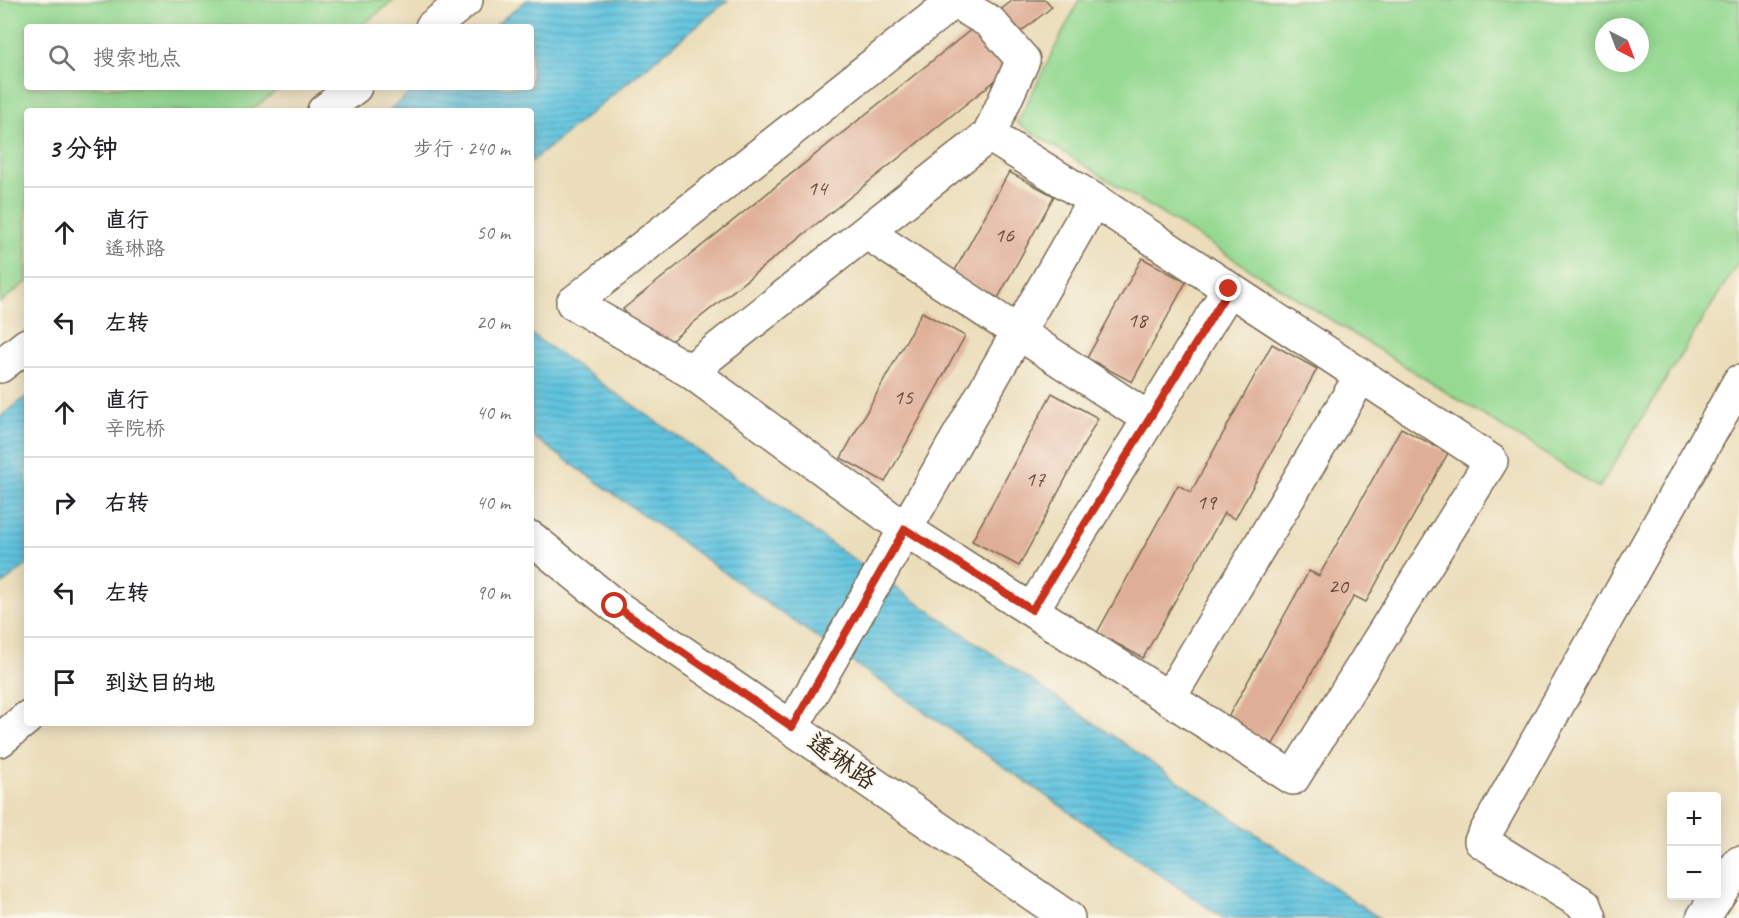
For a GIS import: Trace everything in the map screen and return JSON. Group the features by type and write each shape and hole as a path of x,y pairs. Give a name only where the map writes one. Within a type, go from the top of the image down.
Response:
{"street":[{"path":"436,24 466,0"},
{"path":"690,371 989,135 1023,60 990,22 954,1 573,303 690,371 898,541 1032,610 1293,778 1491,461 1094,200 989,135"},
{"path":"328,108 351,90"},
{"path":"792,727 1017,329 1094,200"},
{"path":"866,232 1017,329 1149,419"},
{"path":"1032,610 1229,289"},
{"path":"0,366 24,347"},
{"path":"1169,698 1361,376"},
{"path":"1590,918 1585,905 1481,841 1739,382"},
{"name":"遥琳路","path":"534,540 615,606 1068,918"},
{"path":"0,740 24,720"},
{"path":"1703,918 1739,863"}],"green space":[{"path":"0,0 395,0 363,24 24,24 24,90 277,90 254,108 24,108 24,284 0,302"},
{"path":"1079,0 1739,0 1739,261 1599,488 1017,123"}],"water":[{"path":"527,0 728,0 534,160 534,108 392,108 414,90 534,90 534,24 497,24"},
{"path":"534,336 839,549 1379,918 1223,918 770,605 534,437"},
{"path":"24,398 24,567 0,586 0,417"}],"building":[{"path":"1013,0 1046,0 1052,7 1013,38 994,15"},
{"path":"978,24 1012,67 657,352 623,309"},
{"path":"1009,172 1054,196 998,298 953,274"},
{"path":"1142,258 1186,282 1132,382 1087,358"},
{"path":"922,312 965,336 885,482 841,458"},
{"path":"1272,344 1317,369 1235,519 1224,513 1143,658 1097,633 1178,485 1191,492"},
{"path":"1052,393 1098,418 1019,566 972,541"},
{"path":"1401,428 1448,453 1366,602 1354,596 1273,744 1227,719 1309,571 1319,576"}],"route":[{"path":"615,606 792,727 905,529 1032,610 1229,289"}]}
